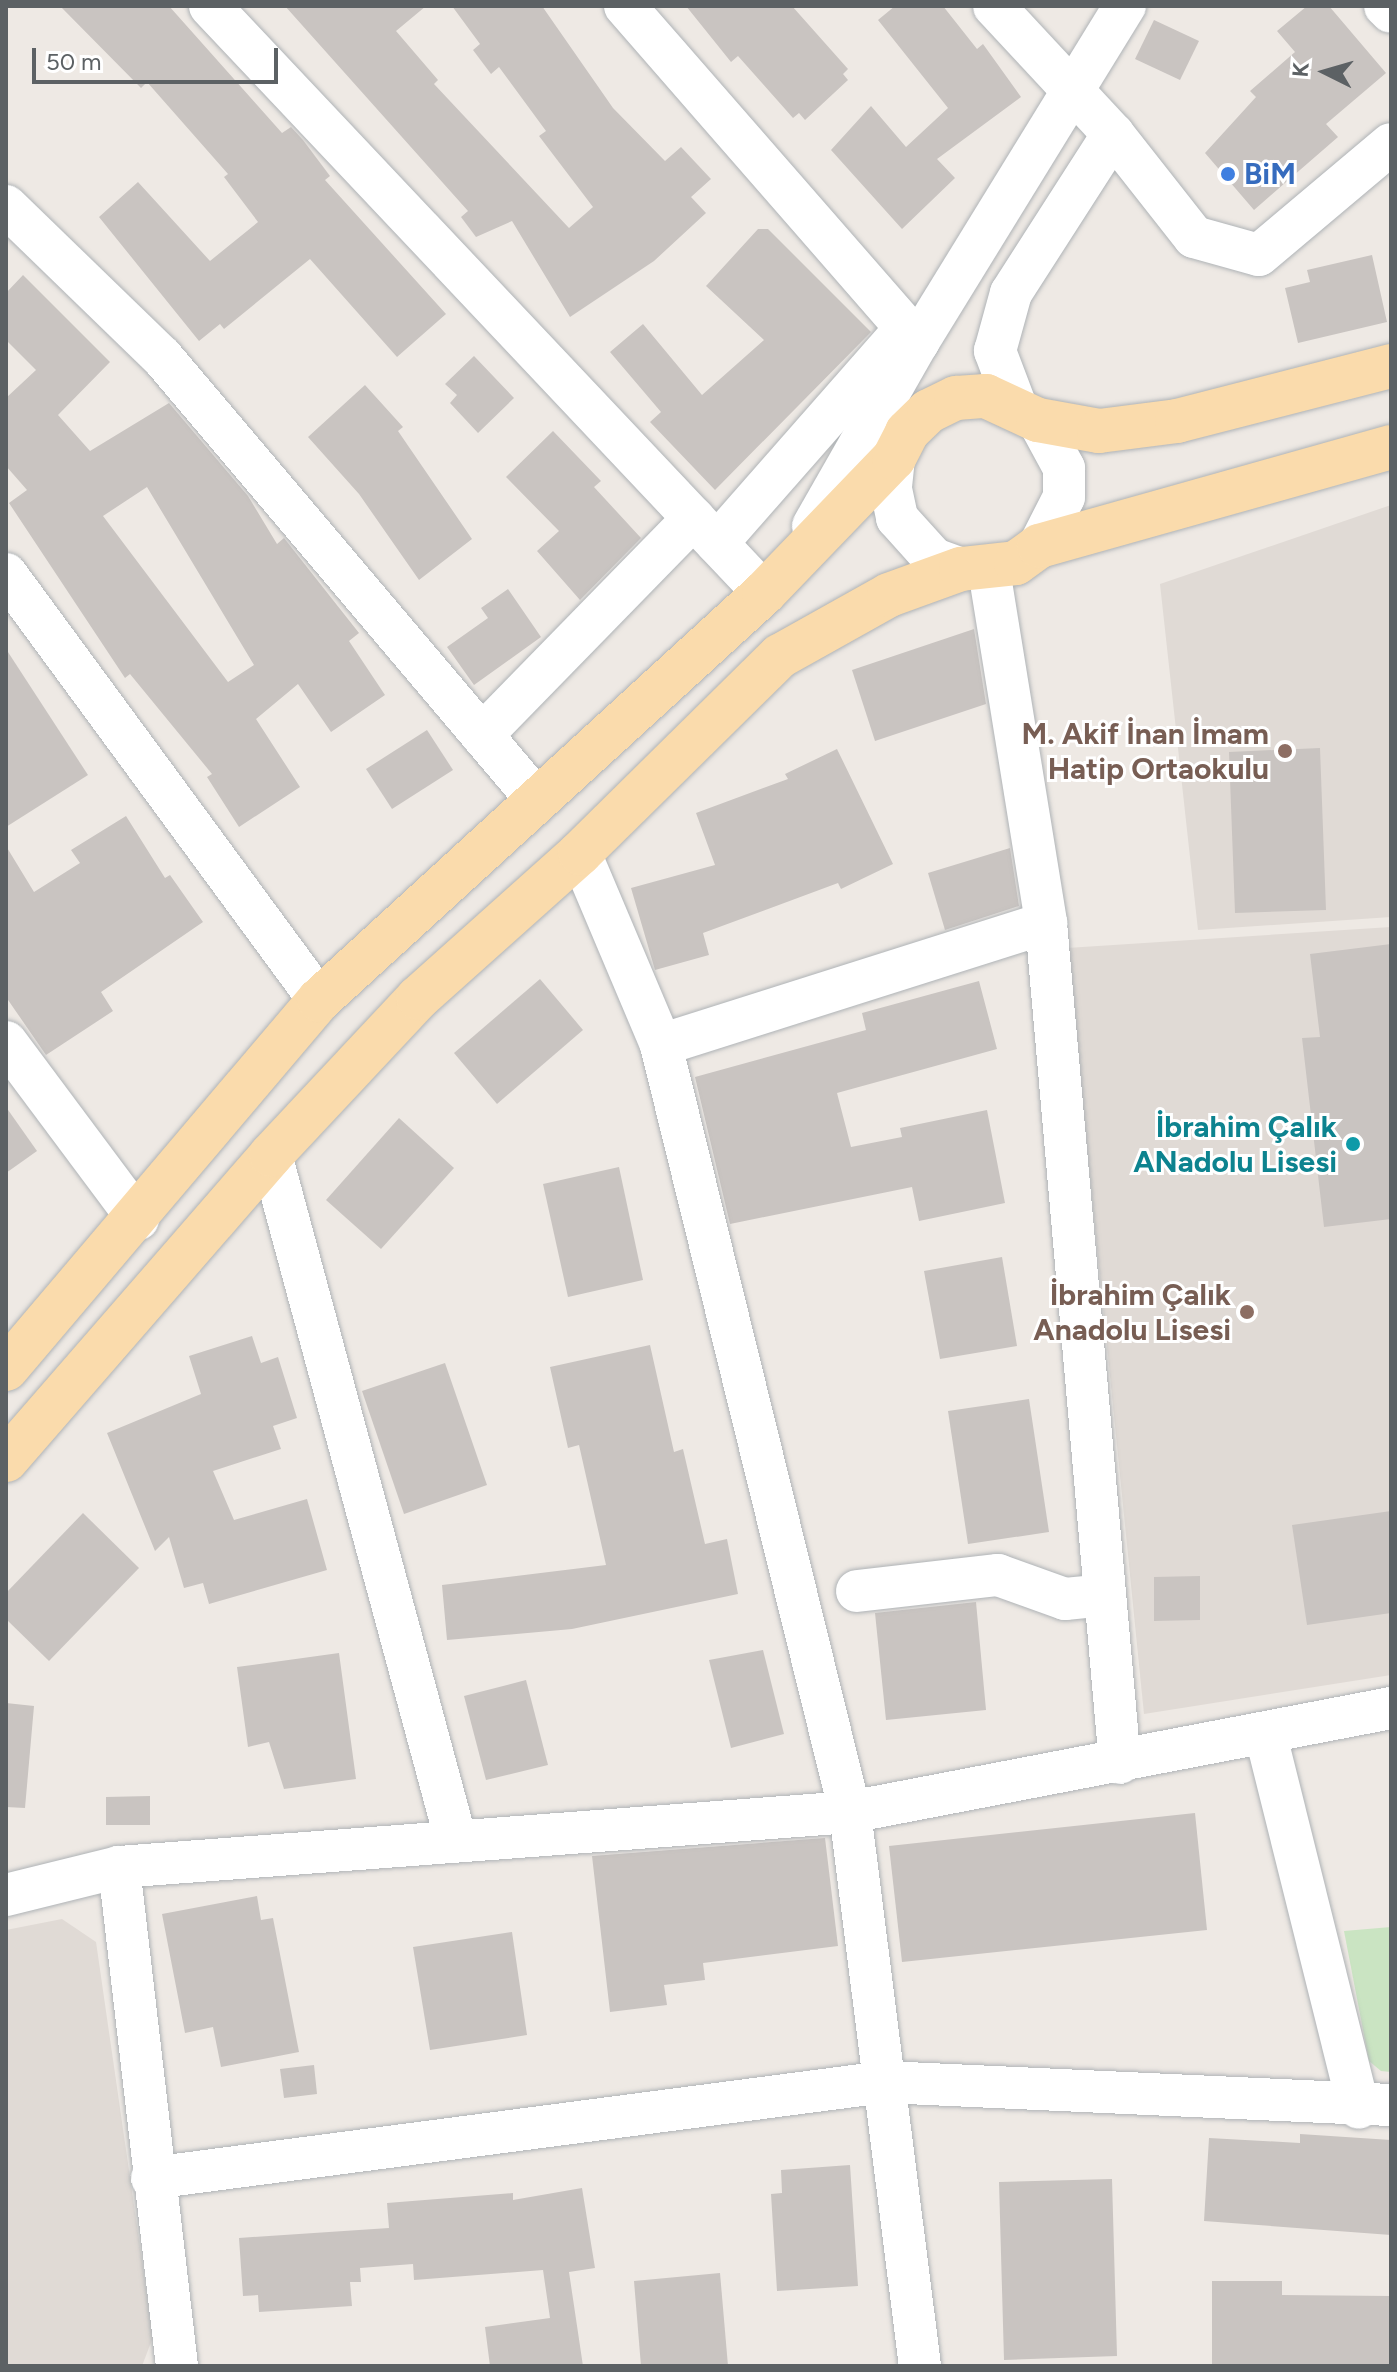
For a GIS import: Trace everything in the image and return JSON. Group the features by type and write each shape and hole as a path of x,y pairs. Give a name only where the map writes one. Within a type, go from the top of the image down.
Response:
{"main road":[{"path":"6,1369 138,1219 319,1000 775,580 894,458 907,432 929,411 956,398 986,396 1027,412 1099,431 1177,421 1391,366"},
{"path":"6,1460 271,1155 418,998 580,853 780,656 889,595 975,570 1016,563 1039,546 1391,447"}],"street":[{"path":"210,6 705,530 775,580 912,335 1125,6"},
{"path":"625,6 912,335"},
{"path":"994,6 1068,93 1113,134 1194,237 1259,255 1391,144"},
{"path":"1385,6 1391,12"},
{"path":"1039,546 1064,497 1064,468 1027,412 995,351 1011,293 1113,134"},
{"path":"6,206 162,357 536,799"},
{"path":"482,735 912,335"},
{"path":"894,458 891,489 897,518 934,559 975,570 1046,923 1120,1763"},
{"path":"6,574 319,1000"},
{"path":"580,853 661,1045 850,1812 920,2366"},
{"path":"661,1045 1046,923"},
{"path":"6,1042 138,1219"},
{"path":"271,1155 455,1837"},
{"path":"857,1591 998,1575 1065,1599 1105,1595"},
{"path":"6,1895 119,1867 455,1837 850,1812 1266,1736 1391,1708"},
{"path":"152,2178 884,2082 1375,2106 1266,1736"},
{"path":"119,1867 152,2178 177,2366"}],"shaded area":[{"name":"M. Akif İnan İmam Hatip Ortaokulu","path":"1391,505 1391,917 1198,930 1160,584"},
{"name":"İbrahim Çalık Anadolu Lisesi","path":"1391,927 1391,1675 1144,1714 1067,948"},
{"path":"62,1919 96,1942 153,2337 142,2366 6,2366 6,1930"}],"green space":[{"path":"1391,1927 1391,2072 1381,2071 1369,2061 1344,1931"}],"building":[{"path":"60,6 169,6 282,133 291,127 303,140 330,176 325,180 446,314 397,357 310,259 224,329 220,324 199,341 99,217 138,182 210,261 258,222 224,177 228,174 147,82 141,88"},
{"path":"285,6 426,6 396,31 438,80 434,84 569,228 593,207 539,136 546,131 499,67 491,74 473,50 480,44 452,6 542,6 613,108 665,161 681,147 711,179 691,197 706,213 654,261 570,317 512,221 476,237 461,217 468,211"},
{"path":"686,6 792,6 848,69 843,74 848,80 805,120 799,113 793,118 738,56 731,62"},
{"path":"895,6 943,6 977,49 983,44 1021,97 937,159 955,178 902,229 831,150 871,106 906,147 948,108 878,20"},
{"path":"1307,6 1329,6 1386,73 1326,124 1338,137 1254,210 1205,153 1256,97 1250,91 1295,52 1277,31"},
{"path":"1154,20 1199,41 1180,80 1135,59"},
{"path":"758,229 768,229 871,332 715,490 650,422 661,412 610,352 643,324 702,395 764,340 706,286"},
{"path":"1372,255 1387,322 1298,343 1285,288 1310,282 1307,270"},
{"path":"23,275 110,362 58,415 90,451 169,403 248,496 277,544 284,538 359,633 349,641 385,695 331,732 298,684 256,719 300,787 239,827 207,777 212,774 130,674 125,678 9,503 27,490 6,466 6,398 36,370 6,340 6,293","holes":["147,487 254,665 228,682 103,516"]},
{"path":"474,356 514,398 478,433 450,403 457,395 445,384"},
{"path":"365,385 403,427 398,431 472,539 419,580 359,494 308,437"},
{"path":"553,431 601,481 594,487 641,538 580,600 537,551 559,531 506,477"},
{"path":"508,589 541,637 474,685 447,647 488,618 481,608"},
{"path":"974,629 986,704 875,741 852,670"},
{"path":"6,649 88,775 6,827"},
{"path":"427,730 453,770 392,809 366,769"},
{"path":"1320,748 1326,910 1235,913 1229,752"},
{"path":"837,749 893,864 841,889 838,883 703,933 709,955 655,970 631,888 715,865 696,813 788,779 785,774"},
{"path":"126,816 165,878 170,875 203,922 101,992 113,1011 46,1055 6,997 6,846 34,892 80,863 71,850"},
{"path":"1010,848 1019,906 945,930 928,873"},
{"name":"İbrahim Çalık ANadolu Lisesi","path":"1391,944 1391,1219 1324,1227 1302,1038 1320,1037 1310,954"},
{"path":"540,979 583,1030 497,1104 454,1053"},
{"path":"979,981 997,1049 837,1093 851,1147 902,1137 900,1128 987,1110 1005,1203 919,1221 912,1187 730,1224 695,1077 866,1030 862,1013"},
{"path":"6,1107 37,1151 6,1173"},
{"path":"399,1118 454,1168 381,1249 326,1200"},
{"path":"619,1167 643,1280 568,1297 543,1184"},
{"path":"1002,1257 1017,1346 940,1359 924,1271"},
{"path":"252,1336 261,1363 278,1357 297,1418 273,1426 281,1449 213,1471 234,1520 307,1499 327,1570 209,1604 203,1583 184,1588 169,1537 155,1551 107,1433 201,1394 189,1356"},
{"path":"650,1345 674,1452 683,1449 705,1544 727,1539 738,1594 572,1629 447,1640 442,1585 606,1565 579,1445 568,1448 550,1367"},
{"path":"445,1363 487,1485 404,1514 362,1391"},
{"path":"1029,1399 1049,1532 968,1544 948,1411"},
{"path":"1391,1511 1391,1613 1307,1625 1292,1525"},
{"path":"83,1513 139,1568 49,1661 6,1619 6,1593"},
{"path":"1200,1576 1200,1620 1154,1621 1154,1577"},
{"path":"976,1602 986,1710 886,1720 875,1613"},
{"path":"763,1650 784,1734 731,1748 709,1660"},
{"path":"339,1653 356,1779 284,1789 269,1742 248,1747 237,1667"},
{"path":"526,1680 548,1765 486,1780 464,1696"},
{"path":"6,1703 34,1706 25,1808 6,1807"},
{"path":"150,1796 150,1825 106,1825 106,1797"},
{"path":"1195,1813 1207,1930 902,1962 889,1846"},
{"path":"825,1838 838,1946 703,1963 705,1980 664,1985 667,2005 610,2012 592,1856"},
{"path":"257,1896 261,1920 273,1918 299,2052 221,2067 213,2027 185,2033 162,1914"},
{"path":"512,1932 527,2035 430,2050 413,1947"},
{"path":"314,2065 317,2094 284,2098 280,2069"},
{"path":"1300,2134 1391,2140 1391,2235 1204,2221 1209,2138 1300,2143"},
{"path":"850,2165 858,2286 777,2291 771,2194 782,2193 781,2170"},
{"path":"1112,2179 1117,2356 1004,2360 999,2182"},
{"path":"582,2188 595,2268 569,2272 583,2366 490,2366 485,2327 550,2318 543,2270 414,2280 413,2264 360,2268 361,2282 350,2282 352,2306 259,2312 258,2295 243,2296 239,2238 389,2228 387,2203 513,2193 513,2200"},
{"path":"720,2273 728,2366 641,2366 634,2281"},
{"path":"1212,2281 1282,2281 1282,2295 1391,2296 1391,2366 1212,2366"}],"place":[{"name":"BiM","path":"1228,174"},
{"name":"M. Akif İnan İmam Hatip Ortaokulu","path":"1285,751"},
{"name":"İbrahim Çalık ANadolu Lisesi","path":"1353,1144"},
{"name":"İbrahim Çalık Anadolu Lisesi","path":"1247,1312"}]}
